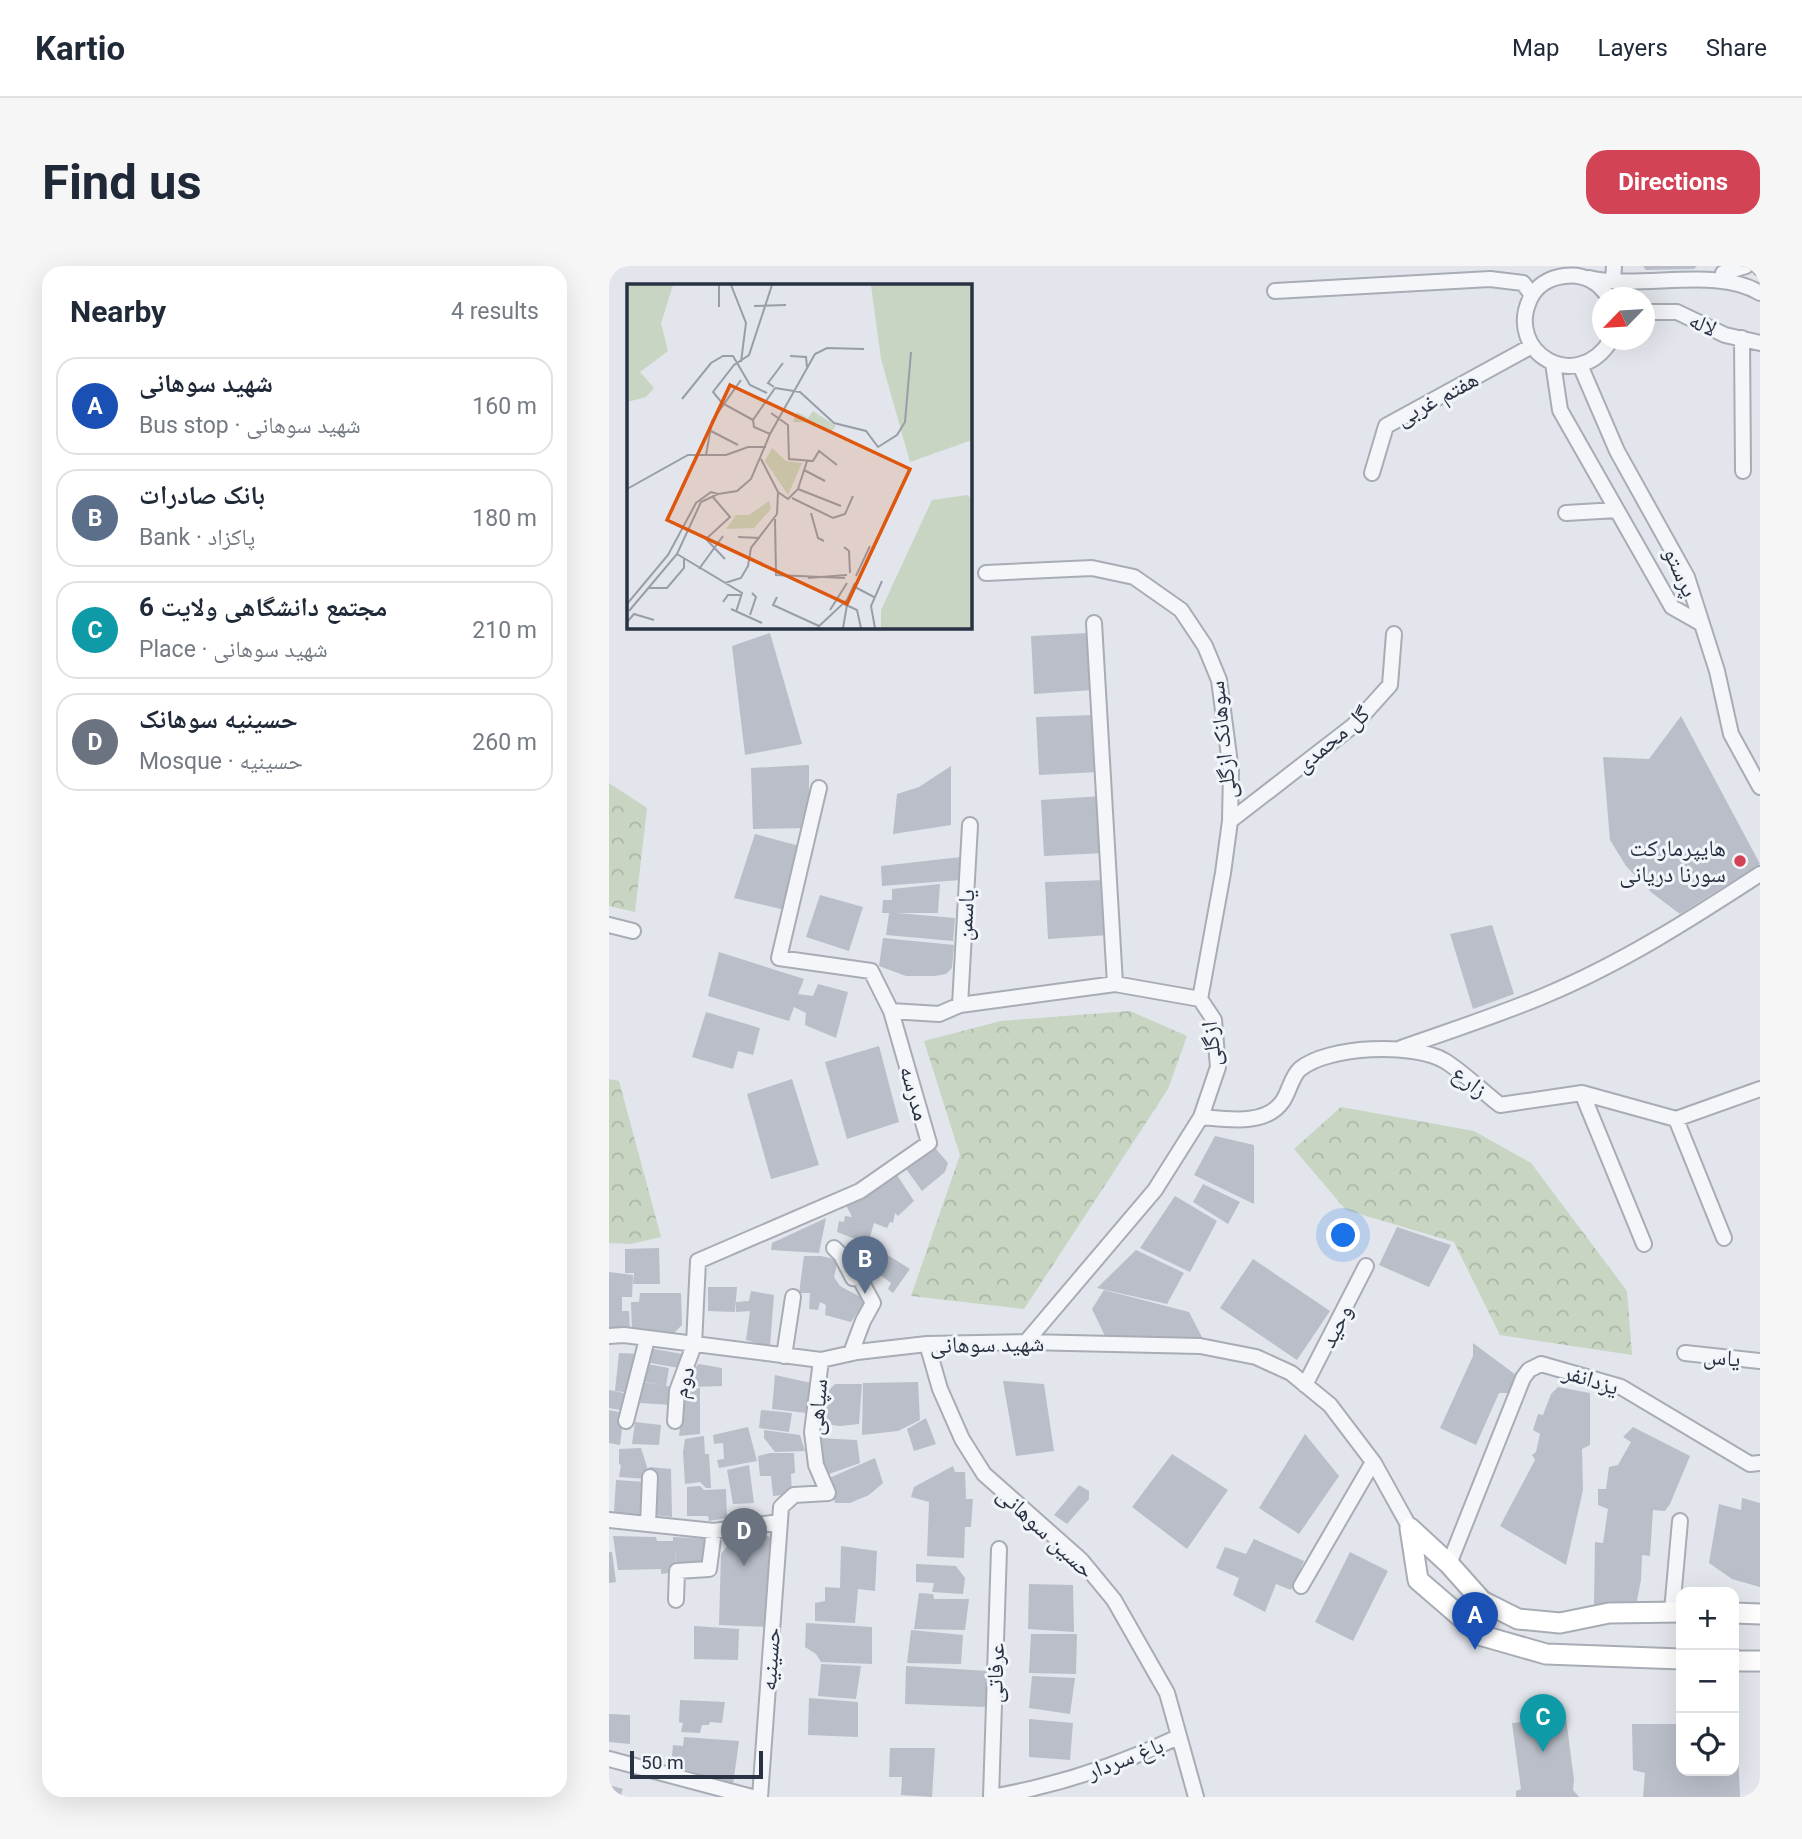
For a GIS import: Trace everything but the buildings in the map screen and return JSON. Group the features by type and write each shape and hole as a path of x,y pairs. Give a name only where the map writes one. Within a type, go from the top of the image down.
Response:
{"main road":[{"name":"شهید سوهانی","path":"1411,1528 1482,1601 1518,1619 1560,1623 1609,1613 1676,1611"},
{"name":"شهید سوهانی","path":"1411,1528 1418,1580 1483,1636 1546,1654 1676,1659"},
{"path":"1739,1613 1760,1614"},
{"path":"1739,1661 1760,1661"}],"street":[{"path":"1721,273 1746,266"},
{"name":"لاله","path":"1532,295 1542,284 1555,277 1614,273 1721,273 1743,280 1760,293"},
{"path":"1585,277 1600,287"},
{"path":"1275,291 1490,278 1523,283 1532,295 1524,321 1532,346 1541,356 1553,363 1580,365 1593,360 1605,350"},
{"name":"لاله","path":"1655,312 1677,312 1725,335 1760,342"},
{"path":"1742,338 1743,471"},
{"name":"هفتم غربی","path":"1372,473 1386,426 1532,346"},
{"path":"1553,363 1560,410 1672,607 1702,624"},
{"name":"پرستو","path":"1580,365 1617,451 1687,577 1717,671 1731,734 1760,787"},
{"path":"1566,513 1617,510"},
{"name":"سوهانک ازگلی","path":"986,573 1092,568 1134,577 1181,610 1206,646 1219,680 1231,771 1230,821 1223,873 1200,999"},
{"path":"1094,623 1115,984"},
{"name":"گل محمدی","path":"1230,821 1354,725 1390,685 1394,634"},
{"name":"مدرسه","path":"694,1345 698,1261 860,1191 929,1143 891,1011 871,971 779,958 819,788"},
{"name":"یاسمن","path":"960,1005 970,825"},
{"path":"1401,1048 1545,996 1586,977 1670,932 1760,874"},
{"path":"609,925 633,931"},
{"name":"ازگلی","path":"891,1011 939,1014 960,1005 1115,984 1200,999 1213,1020 1218,1067 1201,1117 1155,1190 1027,1342"},
{"name":"زارع","path":"1201,1117 1240,1120 1261,1116 1281,1104 1298,1070 1321,1057 1401,1048 1443,1060 1500,1105 1582,1093 1676,1119"},
{"path":"1724,1238 1676,1119 1760,1089"},
{"path":"1582,1093 1644,1244"},
{"path":"834,1248 841,1255 853,1279 860,1279 873,1303 851,1353"},
{"name":"وحید","path":"1305,1385 1366,1266"},
{"path":"783,1356 793,1297"},
{"name":"شهید سوهانی","path":"609,1336 821,1360 851,1353 927,1345 1027,1342 1200,1346 1256,1357 1291,1373 1330,1405 1373,1462 1411,1528"},
{"path":"626,1422 647,1339"},
{"name":"دوم","path":"675,1421 677,1391 694,1345"},
{"name":"حسین سوهانی","path":"927,1345 940,1389 963,1439 984,1474 1081,1560 1114,1600 1167,1693 1196,1797"},
{"name":"یاس","path":"1685,1353 1760,1361"},
{"name":"سپاهی","path":"821,1360 812,1432 817,1465 828,1493"},
{"name":"یزدانفر","path":"1448,1564 1523,1378 1529,1370 1541,1364 1621,1387 1750,1464 1760,1463"},
{"path":"1301,1586 1373,1462"},
{"path":"648,1524 650,1477"},
{"name":"حسینیه","path":"760,1797 781,1507 794,1495 828,1493"},
{"path":"609,1520 714,1531 779,1522"},
{"path":"1677,1587 1680,1521"},
{"path":"676,1600 677,1571 709,1569 714,1531"},
{"name":"عرفاتی","path":"991,1797 999,1549"},
{"name":"باغ سردار","path":"991,1797 1055,1783 1134,1758 1178,1737"},
{"path":"609,1759 753,1797"}],"green space":[{"path":"609,783 647,808 635,912 609,906"},
{"path":"1130,1011 1187,1036 1168,1089 1024,1309 911,1296 960,1155 924,1041 1001,1021"},
{"path":"609,1079 619,1081 661,1237 631,1244 609,1243"},
{"path":"1341,1107 1474,1131 1531,1163 1627,1291 1632,1355 1500,1335 1454,1242 1346,1210 1294,1149"}],"place":[{"name":"هایپرمارکت سورنا دریانی","path":"1740,861"},
{"name":"بانک صادرات","path":"865,1294"},
{"name":"حسینیه سوهانک","path":"744,1566"},
{"name":"شهید سوهانی","path":"1475,1650"},
{"name":"مجتمع دانشگاهی ولایت 6","path":"1543,1752"}]}
